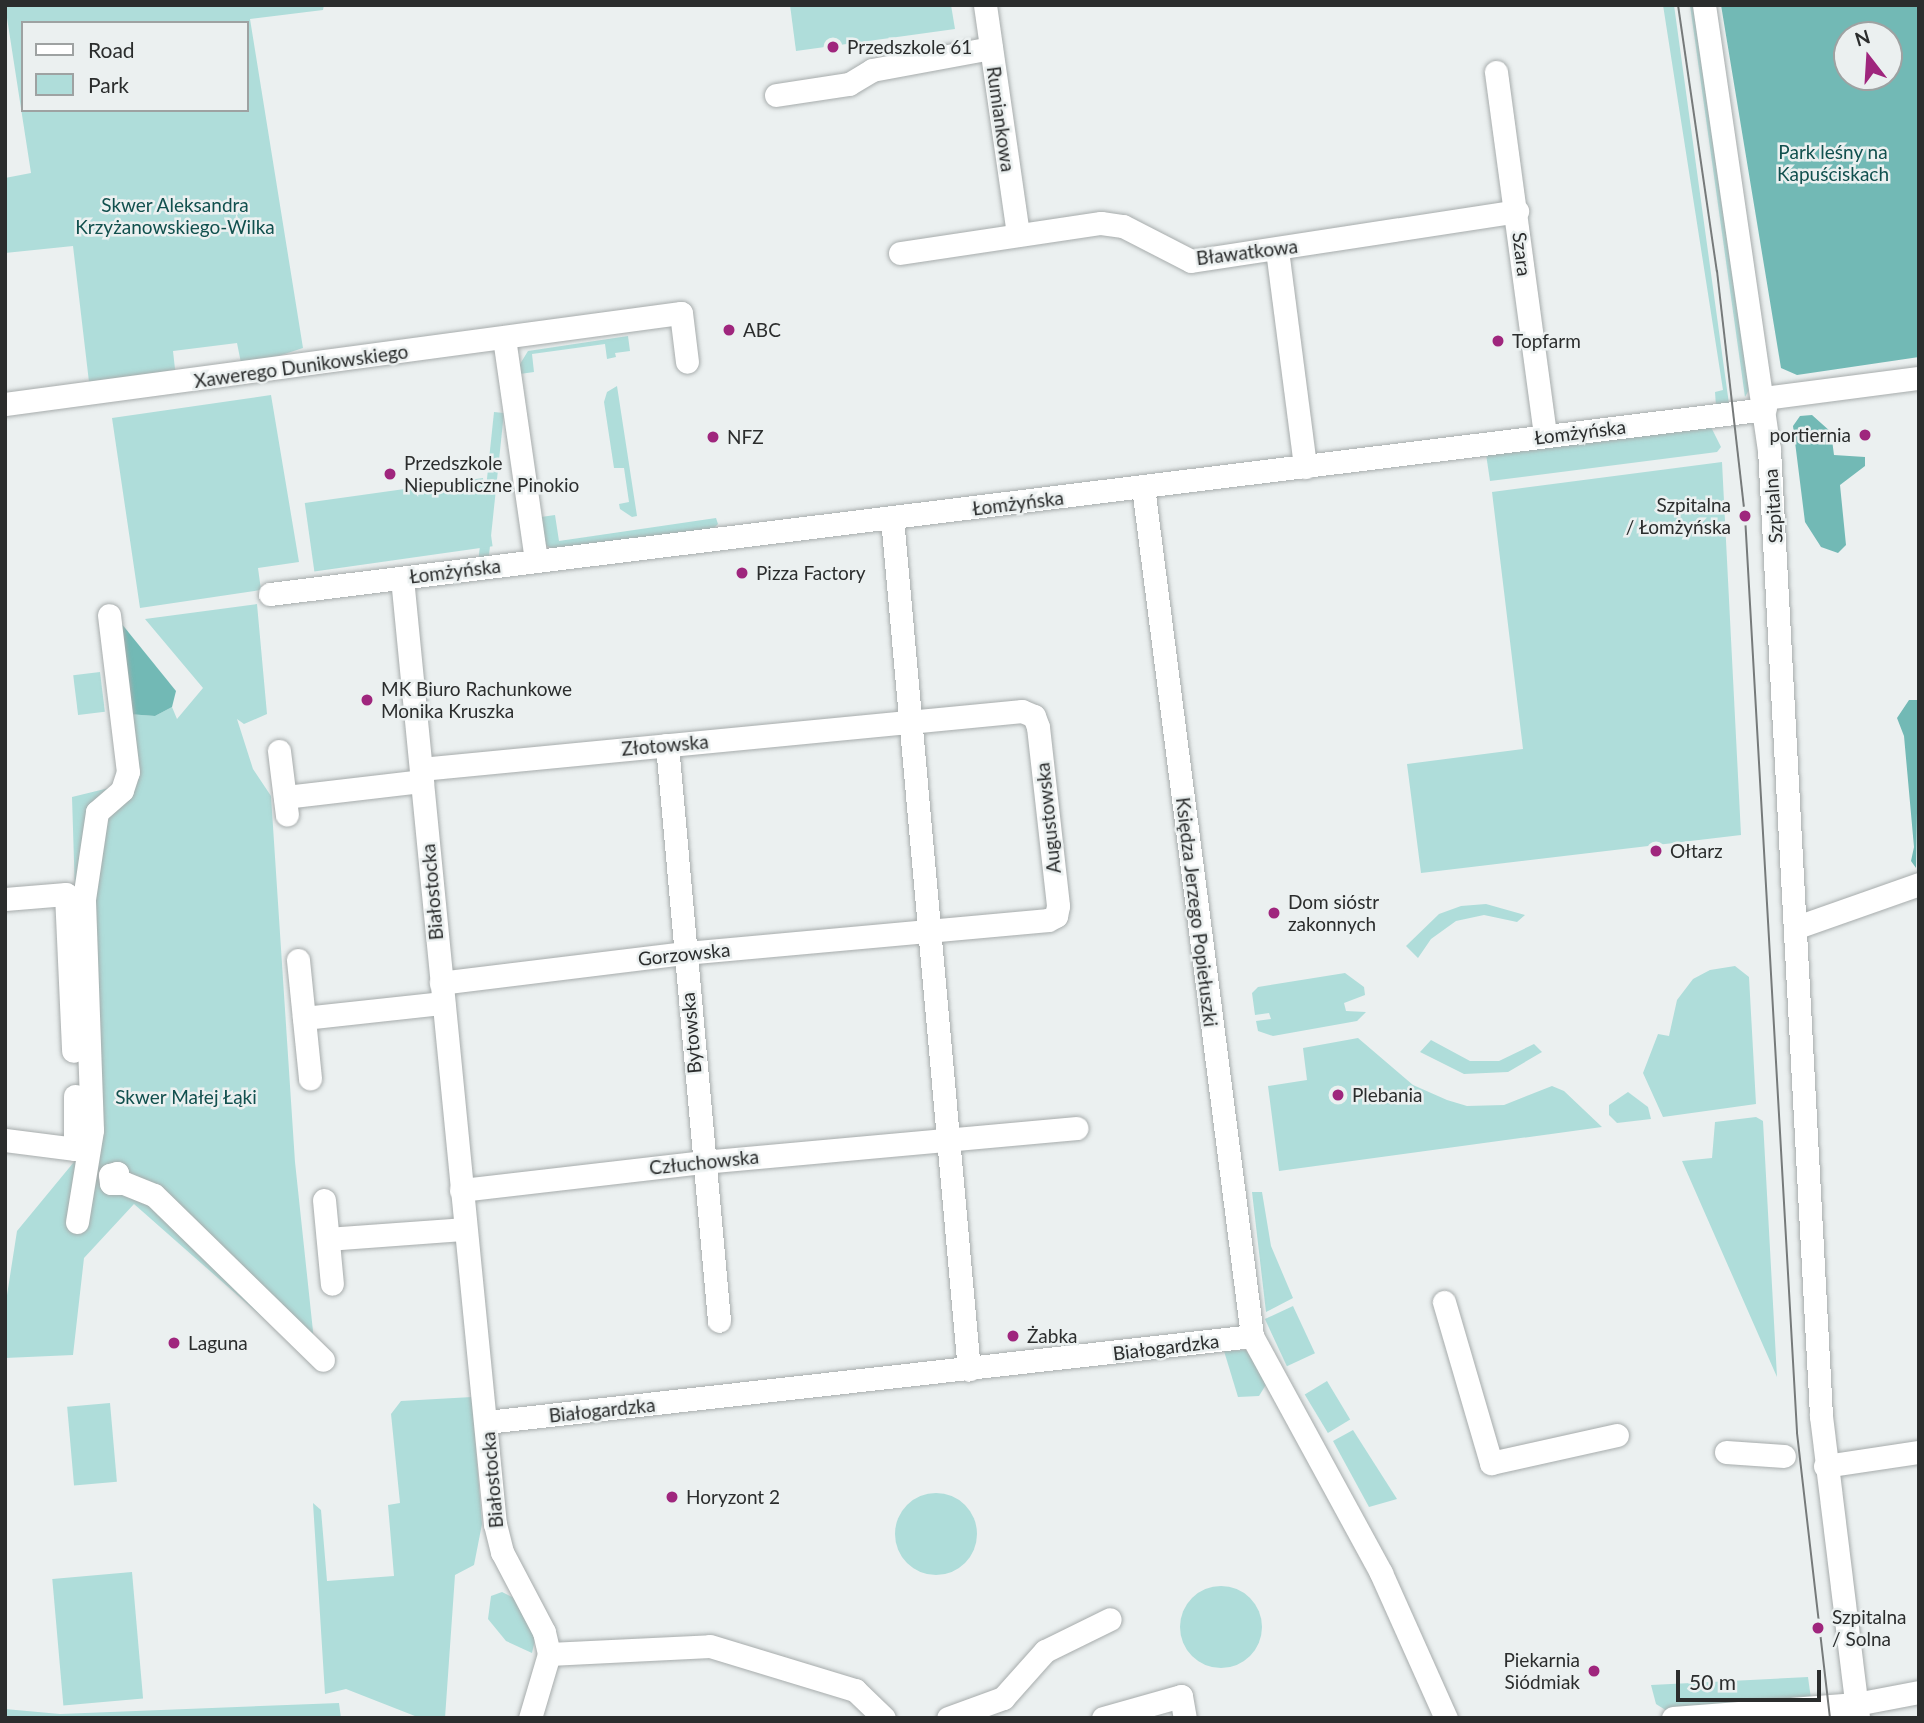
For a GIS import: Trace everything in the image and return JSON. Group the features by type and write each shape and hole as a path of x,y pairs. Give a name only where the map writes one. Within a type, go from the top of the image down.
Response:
{"street":[{"name":"Rumiankowa","path":"985,5 1018,233"},
{"name":"Szpitalna","path":"1704,5 1764,404 1797,927 1825,1466 1857,1711"},
{"path":"776,95 849,84 872,70 991,48"},
{"name":"Szara","path":"1496,72 1517,211 1545,436"},
{"name":"Bławatkowa","path":"900,253 1018,233 1101,223 1123,226 1191,261 1277,250 1517,211"},
{"path":"1277,250 1305,467"},
{"name":"Xawerego Dunikowskiego","path":"5,404 98,394 681,313 687,362"},
{"path":"503,338 536,561"},
{"name":"Łomżyńska","path":"270,594 1545,436 1919,378"},
{"name":"Księdza Jerzego Popiełuszki","path":"1143,487 1252,1336"},
{"path":"892,518 927,932 969,1370"},
{"name":"Białostocka","path":"402,578 497,1537 544,1632 549,1654"},
{"path":"76,1222 92,1130 84,899 97,812 122,790 128,772 109,615"},
{"name":"Augustowska","path":"909,722 1021,711 1034,716 1058,906 1056,916 1048,920 927,932"},
{"name":"Złotowska","path":"421,775 667,745 909,722"},
{"name":"Bytowska","path":"667,745 719,1321"},
{"path":"279,751 286,806 421,775"},
{"path":"1797,927 1919,884"},
{"path":"5,899 66,894 76,1112 75,1149 5,1140"},
{"name":"Gorzowska","path":"442,993 684,953 927,932"},
{"path":"298,960 310,1078"},
{"path":"304,1018 442,993"},
{"path":"947,1139 1076,1128"},
{"name":"Człuchowska","path":"461,1190 703,1162 947,1139"},
{"path":"87,1161 114,1178 154,1195 323,1360"},
{"path":"324,1200 332,1284"},
{"path":"328,1239 465,1228"},
{"path":"1444,1302 1490,1463 1617,1435"},
{"path":"1252,1336 1376,1562 1446,1718"},
{"name":"Białogardzka","path":"487,1422 969,1370 1252,1336"},
{"path":"1726,1452 1784,1456"},
{"path":"1825,1466 1919,1452"},
{"path":"948,1718 1003,1698 1045,1651 1110,1619"},
{"path":"530,1718 549,1654 710,1646 855,1690 884,1718"},
{"path":"1103,1718 1181,1696 1185,1718"},
{"path":"1673,1718 1857,1711 1910,1703"}],"green space":[{"name":"Skwer Aleksandra Krzyżanowskiego-Wilka","path":"5,5 324,5 323,10 250,19 303,348 242,368 237,343 173,351 176,378 89,382 73,246 5,253 5,178 31,173 22,112 248,112 248,21 21,21 21,108"},
{"path":"790,5 951,5 955,29 796,51"},
{"path":"1663,5 1674,5 1729,404 1716,406 1715,392 1723,390"},
{"path":"1690,5 1694,5 1750,388 1745,397"},
{"name":"Park leśny na Kapuściskach","path":"1721,5 1919,5 1919,357 1797,375 1781,368"},
{"path":"628,336 630,351 615,353 616,357 607,359 605,344 532,354 534,372 520,374 541,517 555,515 559,541 716,518 718,524 713,529 552,549 544,544 517,369 528,351"},
{"path":"617,386 637,516 632,517 620,509 619,504 629,502 624,468 614,468 604,402 607,392"},
{"path":"271,395 299,562 258,568 261,590 140,608 112,418"},
{"path":"494,412 504,413 489,558 479,557"},
{"path":"1812,415 1831,432 1834,455 1865,457 1865,466 1840,485 1846,545 1838,553 1821,547 1805,522 1793,426 1800,416"},
{"path":"1710,425 1721,447 1717,452 1490,481 1486,454"},
{"path":"1722,462 1741,835 1421,873 1407,764 1523,749 1492,492"},
{"path":"483,478 493,546 314,571 305,503"},
{"name":"Skwer Małej Łąki","path":"257,604 267,714 244,724 237,719 253,769 271,796 295,1162 315,1350 311,1360 134,1204 84,1258 73,1355 5,1358 5,1308 17,1231 83,1151 72,797 113,787 128,714 155,716 172,707 177,719 203,688 145,619"},
{"path":"121,623 176,691 172,707 155,716 128,714"},
{"path":"100,672 105,712 78,715 73,675"},
{"path":"1909,700 1919,700 1916,868 1911,861 1914,847 1904,736 1897,718"},
{"path":"1486,904 1525,915 1517,922 1484,915 1456,921 1431,939 1418,958 1406,946 1439,914 1461,906"},
{"path":"1735,966 1749,977 1756,1104 1663,1117 1643,1073 1658,1034 1669,1036 1677,1000 1693,979 1710,970"},
{"path":"1345,973 1364,987 1365,995 1344,1003 1346,1011 1366,1012 1357,1021 1273,1036 1258,1031 1256,1021 1271,1019 1269,1013 1255,1015 1252,993 1258,987"},
{"path":"1358,1038 1413,1085 1447,1100 1467,1106 1504,1105 1552,1086 1564,1091 1602,1127 1279,1171 1268,1086 1307,1080 1303,1048"},
{"path":"1431,1040 1470,1061 1499,1061 1534,1044 1542,1052 1508,1072 1464,1074 1420,1052"},
{"path":"1628,1092 1648,1107 1651,1119 1617,1123 1609,1115 1609,1105"},
{"path":"1756,1117 1763,1121 1777,1377 1682,1161 1712,1158 1715,1122"},
{"path":"1252,1192 1262,1192 1271,1246 1293,1298 1266,1312"},
{"path":"1293,1306 1315,1353 1287,1366 1265,1319"},
{"path":"1246,1350 1267,1383 1259,1396 1238,1397 1224,1351"},
{"path":"1327,1381 1350,1420 1328,1433 1305,1394"},
{"path":"472,1397 482,1524 474,1565 455,1575 445,1718 420,1718 346,1689 325,1694 313,1503 321,1510 327,1581 394,1576 388,1505 400,1503 391,1414 401,1401"},
{"path":"110,1403 117,1482 74,1485 67,1407"},
{"path":"1353,1430 1397,1499 1369,1507 1333,1441"},
{"path":"928,1493 944,1493 959,1500 970,1511 977,1526 974,1550 965,1563 944,1575 928,1575 913,1568 902,1557 895,1542 895,1526 902,1511 913,1500"},
{"path":"132,1572 143,1699 63,1705 52,1579"},
{"path":"1213,1586 1229,1586 1244,1593 1255,1604 1262,1619 1259,1643 1250,1656 1229,1668 1213,1668 1198,1661 1187,1650 1180,1635 1180,1619 1187,1604 1198,1593"},
{"path":"502,1592 516,1599 526,1614 535,1640 532,1653 506,1641 488,1619 491,1596"},
{"path":"1808,1677 1811,1699 1667,1711 1656,1704 1651,1685"},
{"path":"339,1703 341,1718 5,1718 5,1709 60,1714"}],"tram line":[{"path":"1678,5 1717,271 1745,516 1797,1433 1830,1718"}],"place":[{"name":"Przedszkole 61","path":"833,47"},
{"name":"ABC","path":"729,330"},
{"name":"Topfarm","path":"1498,341"},
{"name":"portiernia","path":"1865,435"},
{"name":"NFZ","path":"713,437"},
{"name":"Przedszkole Niepubliczne Pinokio","path":"390,474"},
{"name":"Szpitalna / Łomżyńska","path":"1745,516"},
{"name":"Pizza Factory","path":"742,573"},
{"name":"MK Biuro Rachunkowe Monika Kruszka","path":"367,700"},
{"name":"Ołtarz","path":"1656,851"},
{"name":"Dom sióstr zakonnych","path":"1274,913"},
{"name":"Plebania","path":"1338,1095"},
{"name":"Żabka","path":"1013,1336"},
{"name":"Laguna","path":"174,1343"},
{"name":"Horyzont 2","path":"672,1497"},
{"name":"Szpitalna / Solna","path":"1818,1628"},
{"name":"Piekarnia Siódmiak","path":"1594,1671"}]}
